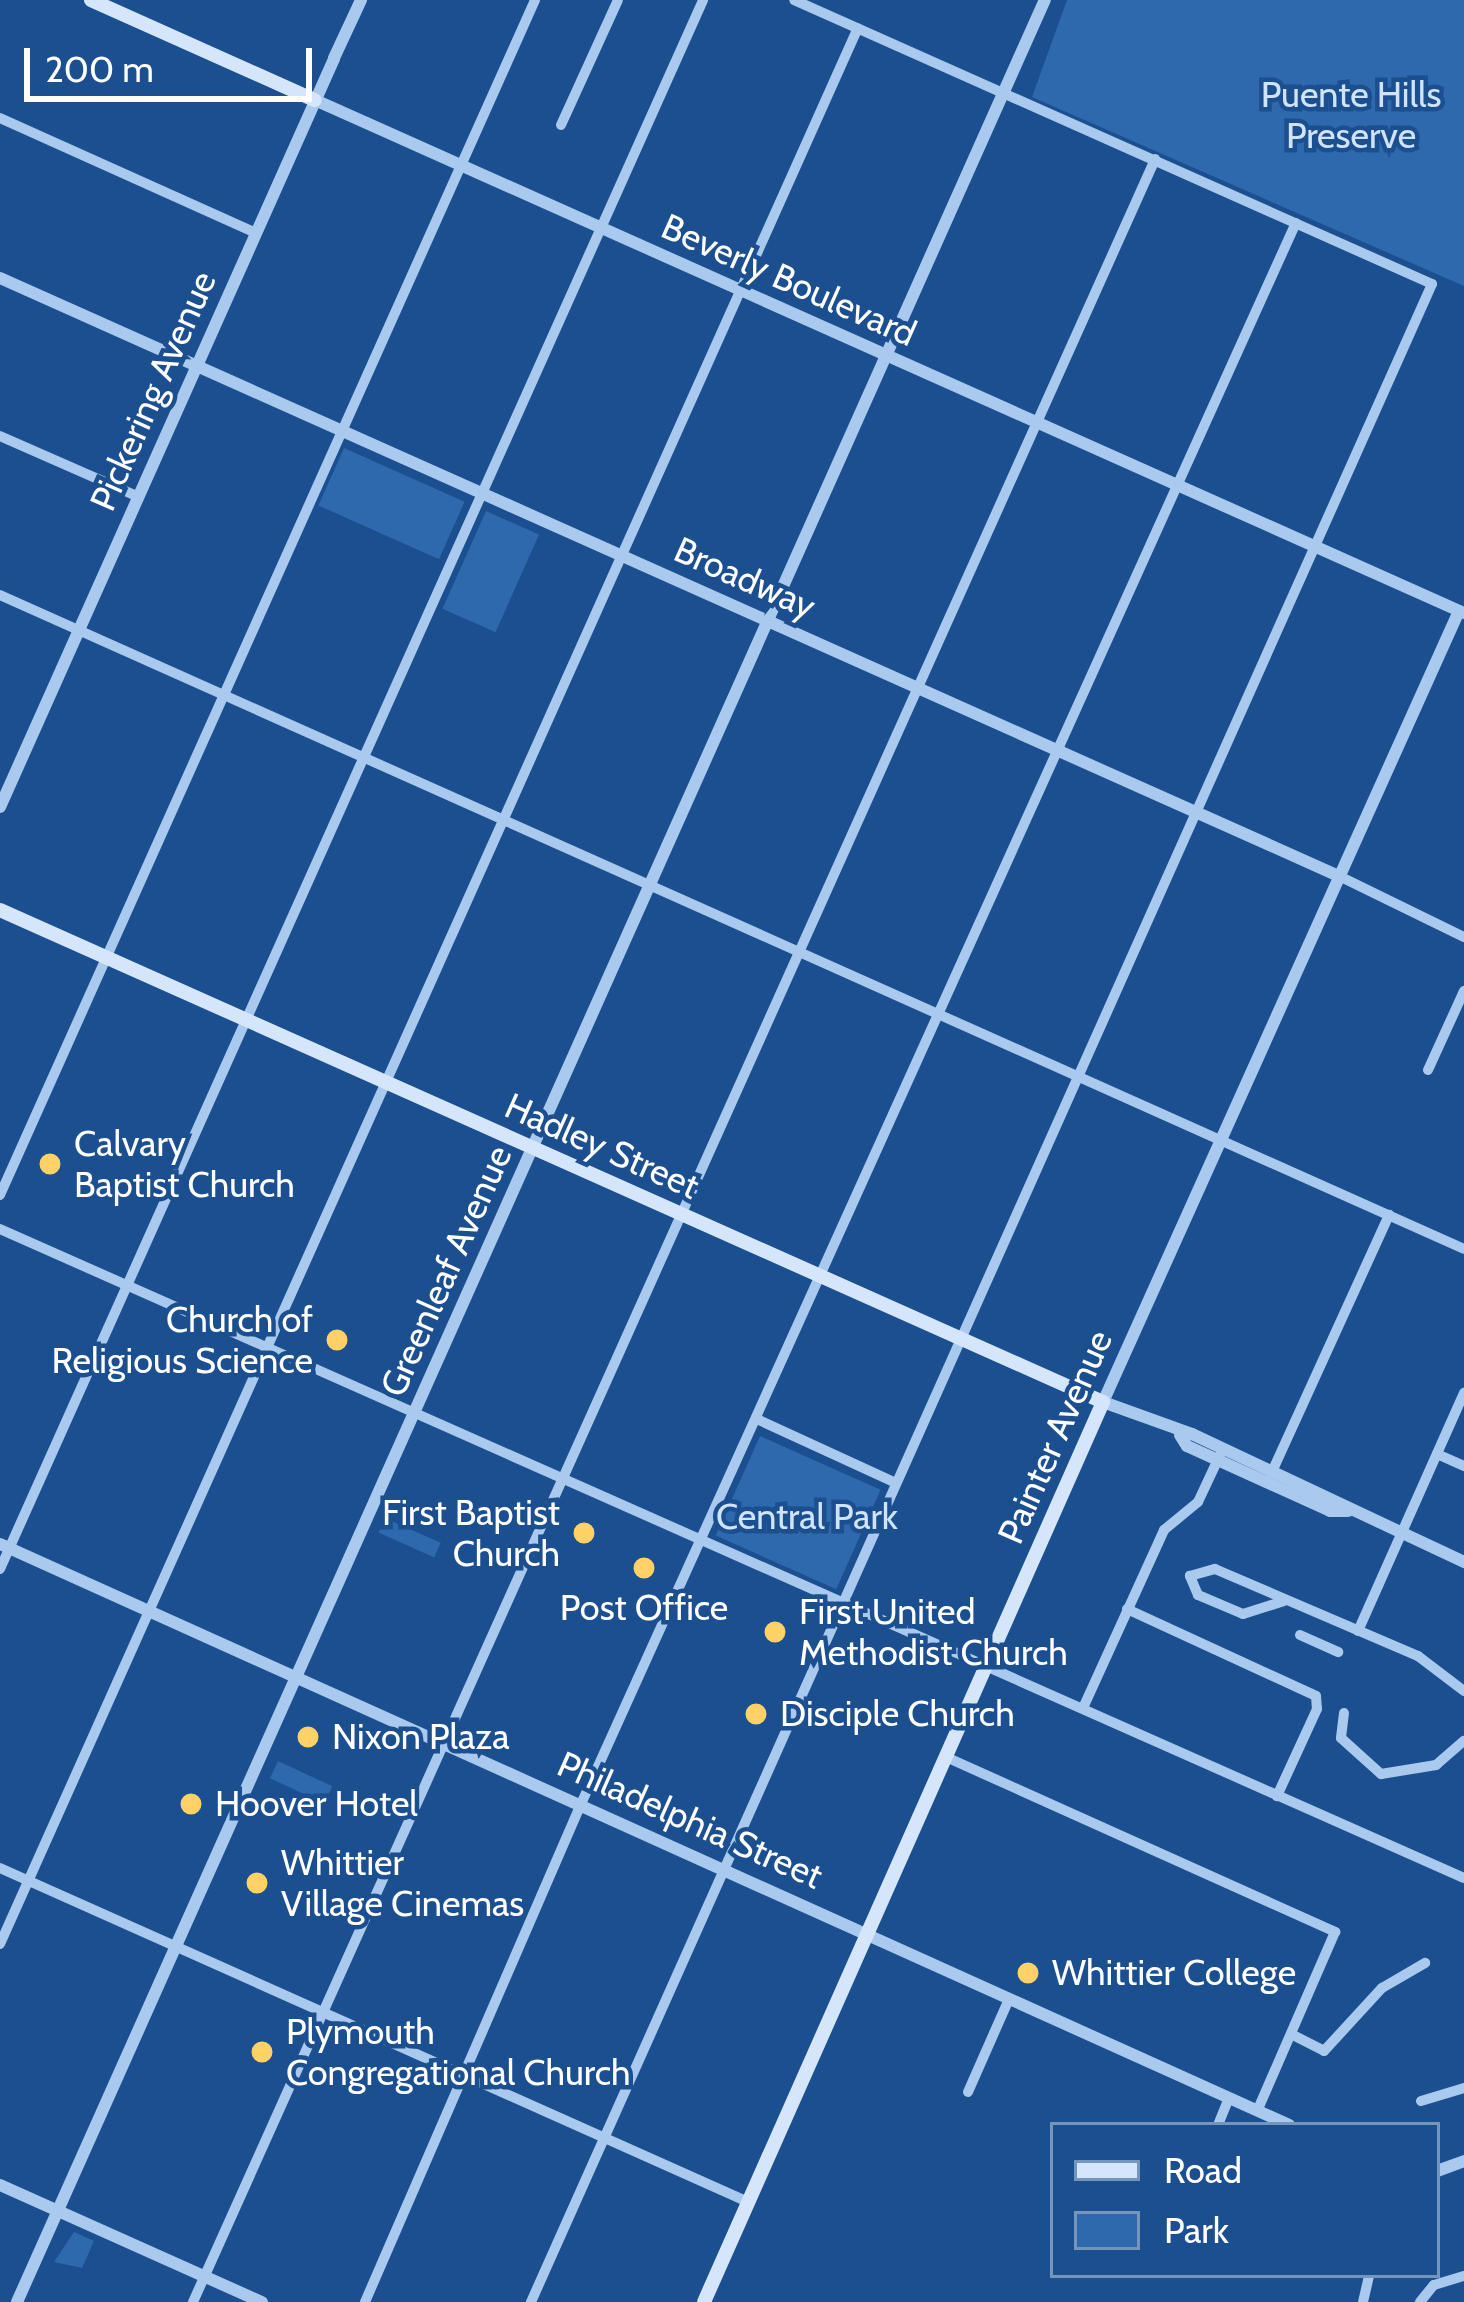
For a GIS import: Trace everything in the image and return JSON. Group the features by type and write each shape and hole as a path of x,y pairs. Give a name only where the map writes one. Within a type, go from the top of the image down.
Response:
{"main road":[{"name":"Beverly Boulevard","path":"91,0 315,100"},
{"name":"Hadley Street","path":"0,910 1103,1402"},
{"name":"Painter Avenue","path":"704,2302 1103,1402"}],"street":[{"name":"Pickering Avenue","path":"0,807 361,0"},
{"path":"0,1196 536,0"},
{"path":"561,125 618,0"},
{"path":"0,1569 5,1546 128,1287 703,0"},
{"path":"531,2302 720,1866 962,1341 1432,284 794,0"},
{"name":"Greenleaf Avenue","path":"17,2302 1045,0"},
{"path":"0,1944 858,28"},
{"name":"Beverly Boulevard","path":"315,100 1315,548 1462,607"},
{"path":"0,118 256,232"},
{"path":"193,2302 1155,159"},
{"path":"365,2302 581,1804 825,1278 1056,750 1296,223"},
{"name":"Broadway","path":"0,278 1339,876 1464,937"},
{"path":"0,436 139,497"},
{"path":"0,595 1464,1249"},
{"name":"Painter Avenue","path":"1103,1402 1462,607"},
{"path":"1428,1070 1464,991"},
{"path":"1270,1476 1389,1215"},
{"path":"0,1229 413,1418 1464,1878"},
{"path":"1358,1630 1464,1393"},
{"name":"Hadley Street","path":"1103,1402 1270,1476 1330,1511 1348,1510 1464,1562"},
{"path":"760,1420 894,1482"},
{"path":"1083,1708 1164,1530 1198,1502 1220,1454"},
{"path":"1437,1454 1464,1466"},
{"name":"Philadelphia Street","path":"5,1546 1281,2122"},
{"path":"1284,1601 1243,1614 1198,1594 1189,1581 1204,1567 1418,1656 1464,1691"},
{"path":"1127,1609 1316,1696 1317,1709 1277,1796"},
{"path":"1321,1644 1330,1621"},
{"path":"1300,1635 1338,1652"},
{"path":"1344,1713 1341,1738 1381,1774 1436,1765 1464,1741"},
{"path":"946,1757 1335,1932 1257,2111"},
{"path":"0,1868 748,2202"},
{"path":"1291,2034 1324,2051 1382,1988 1425,1963"},
{"path":"968,2092 1009,1999"},
{"path":"1421,2101 1464,2088"},
{"path":"1219,2122 1229,2098"},
{"path":"0,2185 262,2302"},
{"path":"1420,2302 1434,2285 1464,2276"}],"green space":[{"name":"Puente Hills Preserve","path":"1067,0 1464,0 1464,286 1032,97"},
{"path":"344,448 465,502 439,559 318,506"},
{"path":"486,511 539,535 495,632 442,609"},
{"name":"Central Park","path":"760,1436 881,1490 836,1589 716,1536"},
{"path":"385,1518 441,1543 434,1557 378,1533"},
{"path":"278,1761 332,1786 324,1804 270,1778"},
{"path":"74,2232 94,2241 82,2268 54,2262"}],"place":[{"name":"Calvary Baptist Church","path":"50,1164"},
{"name":"Church of Religious Science","path":"337,1340"},
{"name":"First Baptist Church","path":"584,1533"},
{"name":"Post Office","path":"644,1568"},
{"name":"First United Methodist Church","path":"775,1632"},
{"name":"Disciple Church","path":"756,1714"},
{"name":"Nixon Plaza","path":"308,1737"},
{"name":"Hoover Hotel","path":"191,1804"},
{"name":"Whittier Village Cinemas","path":"257,1883"},
{"name":"Whittier College","path":"1028,1973"},
{"name":"Plymouth Congregational Church","path":"262,2052"}]}
